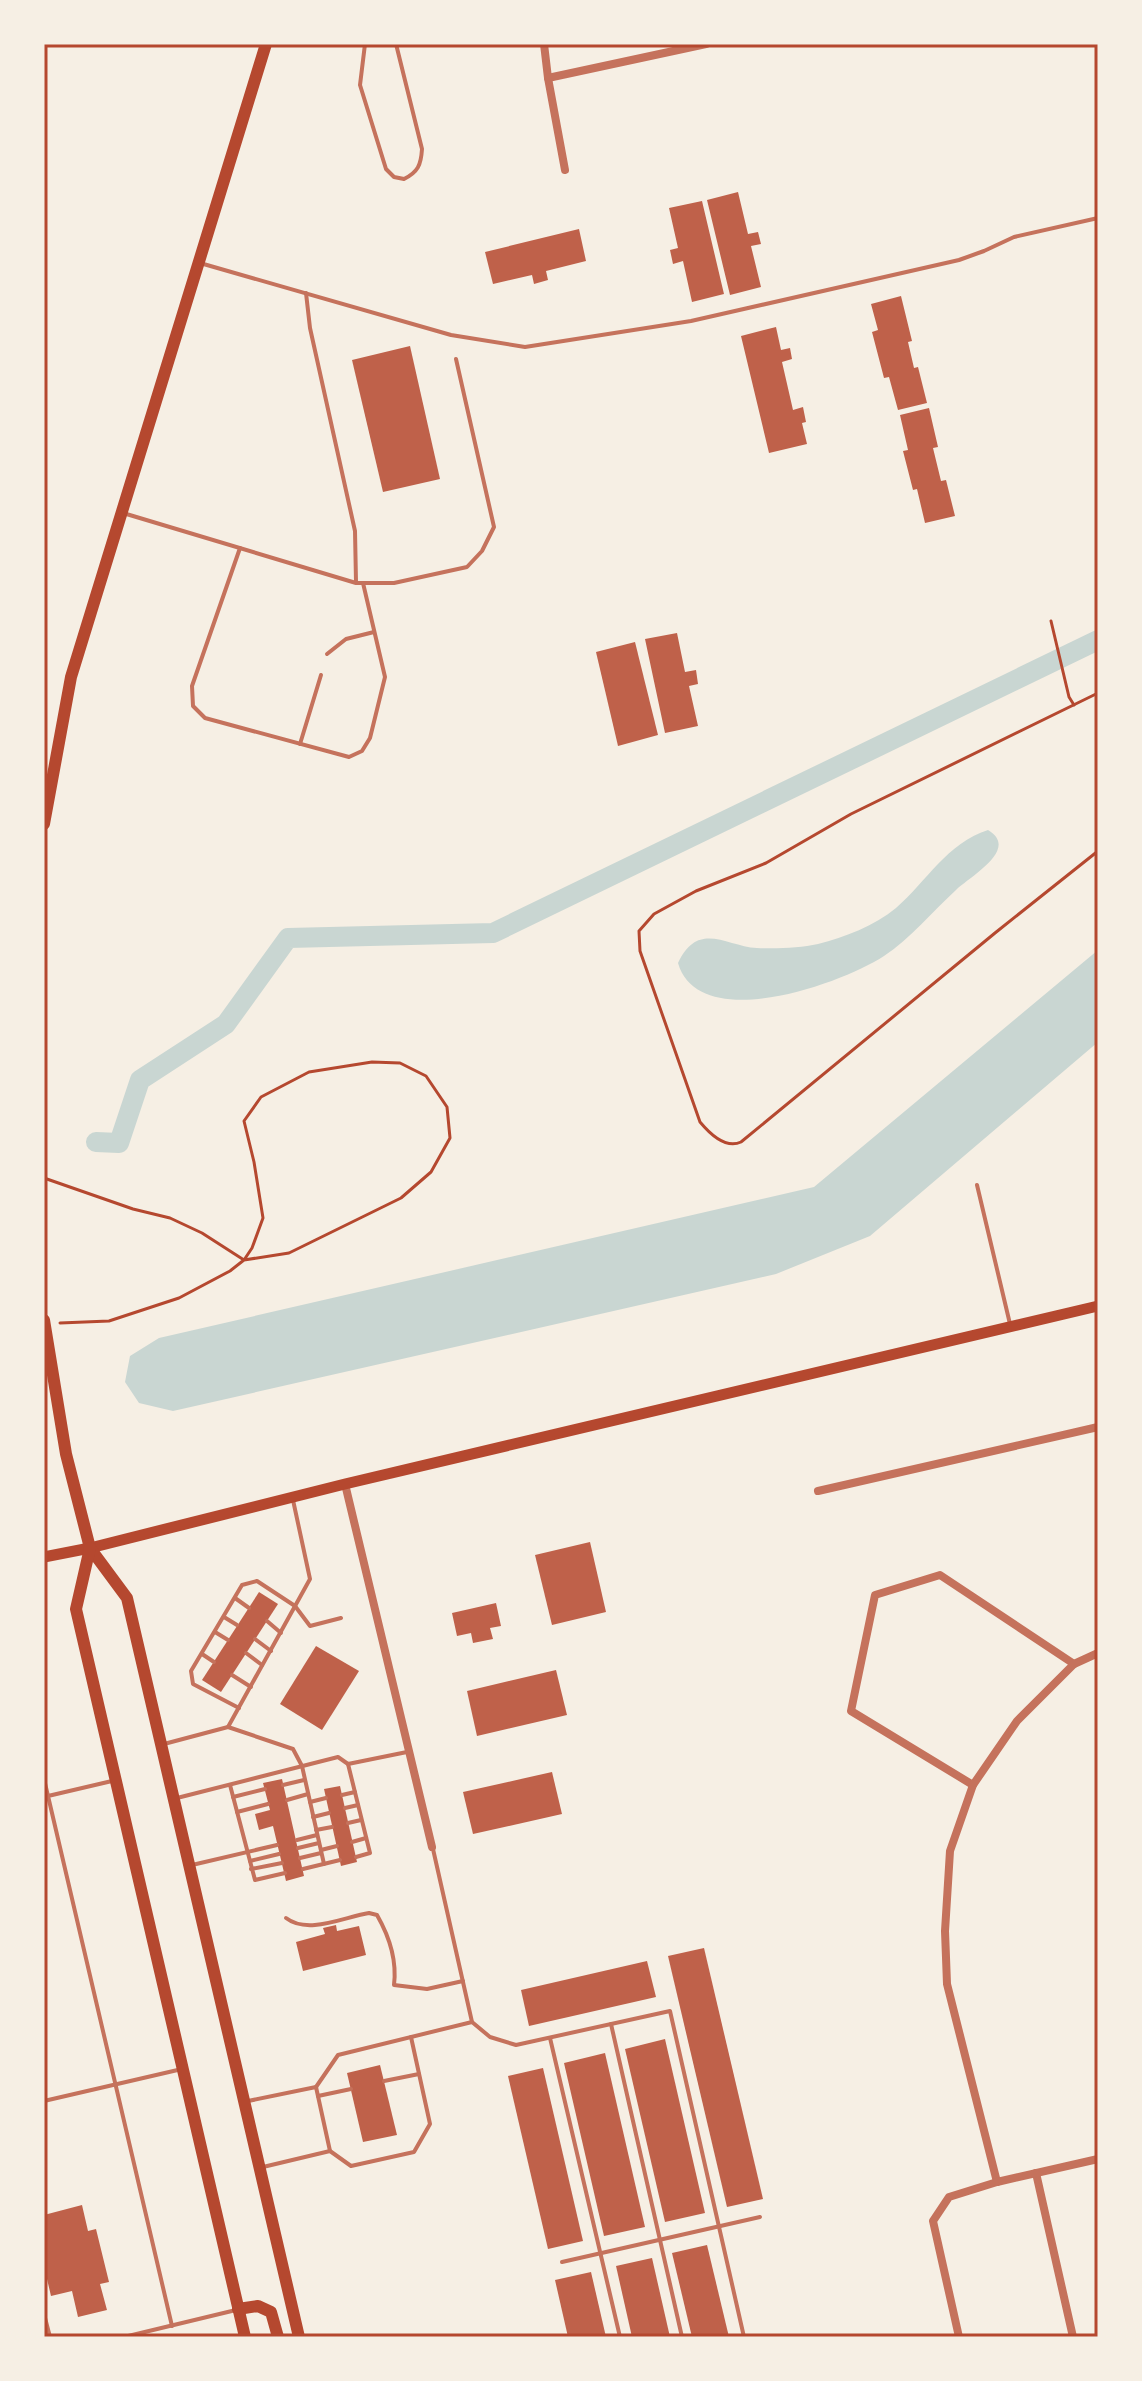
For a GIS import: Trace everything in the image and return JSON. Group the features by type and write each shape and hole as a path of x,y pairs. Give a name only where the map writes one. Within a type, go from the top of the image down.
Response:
{"main road":[{"path":"44,824 71,677 266,44"},
{"path":"44,1557 1098,1306"},
{"path":"44,1322 66,1454 90,1548 127,1598 299,2337"},
{"path":"90,1548 76,1609 245,2337"},
{"path":"238,2309 258,2306 271,2312 278,2337"}],"street":[{"path":"544,44 565,170"},
{"path":"548,78 706,44"},
{"path":"818,1491 1098,1427"},
{"path":"345,1484 432,1847"},
{"path":"973,1785 851,1711 875,1595 940,1575 1074,1664"},
{"path":"997,2182 947,1984 945,1931 950,1851 973,1785 1017,1721 1074,1664 1098,1653"},
{"path":"959,2337 933,2221 949,2197 997,2182 1098,2159"},
{"path":"1036,2173 1073,2337"}],"lane":[{"path":"365,44 360,85 386,169 394,177 404,179 416,173 422,149 396,44"},
{"path":"198,262 451,335 525,347 691,321 783,301 959,260 1014,237 1098,218"},
{"path":"306,293 310,328 355,531 356,583"},
{"path":"120,512 356,583 394,583 467,567 482,551 494,527 456,359"},
{"path":"240,548 192,686 193,706 205,718 349,757 362,751 370,738 385,677 363,583"},
{"path":"327,654 346,639 375,631"},
{"path":"300,744 321,675"},
{"path":"977,1185 1010,1326"},
{"path":"228,1727 310,1579 292,1497"},
{"path":"239,1708 193,1684 191,1671 242,1585 257,1581 295,1606 310,1626 341,1618"},
{"path":"235,1598 249,1608"},
{"path":"224,1617 237,1625"},
{"path":"267,1621 281,1633"},
{"path":"215,1632 228,1640"},
{"path":"255,1639 271,1651"},
{"path":"246,1653 262,1665"},
{"path":"202,1654 214,1662"},
{"path":"232,1675 251,1687"},
{"path":"161,1745 228,1727 293,1749 302,1766 324,1864"},
{"path":"348,1764 409,1751"},
{"path":"174,1799 338,1757 348,1764 370,1853 356,1857"},
{"path":"44,1779 172,2326"},
{"path":"46,1796 116,1780"},
{"path":"283,1785 305,1780"},
{"path":"230,1785 255,1880 285,1873"},
{"path":"233,1797 265,1789"},
{"path":"342,1795 355,1792"},
{"path":"287,1800 308,1794"},
{"path":"310,1802 326,1798"},
{"path":"237,1812 268,1804"},
{"path":"345,1808 358,1805"},
{"path":"313,1817 329,1813"},
{"path":"348,1823 361,1820"},
{"path":"297,1840 332,1827"},
{"path":"352,1842 366,1838"},
{"path":"190,1866 277,1845"},
{"path":"300,1858 337,1846"},
{"path":"432,1847 472,2022 490,2037 516,2045 670,2011 744,2337"},
{"path":"298,1848 321,1849"},
{"path":"250,1861 279,1854"},
{"path":"303,1869 340,1860"},
{"path":"251,1869 282,1863"},
{"path":"286,1918 294,1924 305,1926 369,1913 377,1915 393,1957 396,1970 394,1985 427,1989 463,1981"},
{"path":"245,2102 316,2087 338,2055 472,2022"},
{"path":"611,2024 682,2337"},
{"path":"316,2087 330,2151 351,2166 414,2152 430,2124 411,2037"},
{"path":"550,2038 620,2337"},
{"path":"44,2101 182,2069"},
{"path":"384,2081 419,2074"},
{"path":"318,2096 351,2089"},
{"path":"261,2167 330,2151"},
{"path":"562,2262 760,2217"},
{"path":"124,2337 238,2309"},
{"path":"44,2314 50,2337"}],"path":[{"path":"1051,621 1069,697 1074,705"},
{"path":"1098,693 851,814 766,863 696,891 654,914 643,924 639,931 640,951 700,1122 707,1131 726,1143 734,1145 741,1142 1098,851"},
{"path":"44,1178 133,1209 170,1218 202,1233 244,1260 289,1253 401,1198 431,1172 450,1138 447,1107 426,1076 400,1063 372,1062 309,1072 261,1097 244,1121 263,1218 244,1260 230,1271 179,1298 109,1321 44,1322"}],"shaded area":[{"path":"988,830 999,845 990,862 894,949 837,979 773,997 741,1000 713,996 691,985 678,963 694,942 704,939 757,948 788,948 818,944 859,930 896,908 949,853"},
{"path":"1098,950 1098,1042 870,1236 776,1274 173,1411 139,1403 125,1382 130,1356 159,1338 814,1187"}],"building":[{"path":"738,192 748,234 758,232 761,244 751,246 761,287 730,295 707,200"},
{"path":"702,201 724,294 692,302 683,261 673,264 670,250 678,248 669,208"},
{"path":"579,229 586,261 546,271 548,280 534,284 532,275 493,284 485,252"},
{"path":"901,296 912,341 908,342 914,368 918,367 927,403 898,410 889,377 884,378 872,332 878,330 871,304"},
{"path":"776,327 781,350 790,348 792,359 782,362 793,410 803,407 806,422 802,423 807,444 769,453 741,336"},
{"path":"410,346 440,479 383,492 352,360"},
{"path":"929,408 938,447 933,448 941,481 946,480 955,516 925,523 903,451 908,450 900,415"},
{"path":"677,633 685,672 696,670 698,684 689,686 698,726 665,733 645,639"},
{"path":"635,642 658,735 618,746 596,652"},
{"path":"590,1542 606,1612 552,1625 535,1555"},
{"path":"259,1592 278,1604 221,1692 202,1680"},
{"path":"496,1603 501,1626 490,1628 493,1639 473,1643 471,1633 457,1636 452,1613"},
{"path":"316,1646 359,1671 322,1730 280,1704"},
{"path":"556,1670 567,1715 477,1736 467,1691"},
{"path":"552,1772 562,1814 473,1834 463,1792"},
{"path":"282,1779 304,1876 286,1881 273,1826 259,1830 255,1814 270,1810 263,1783"},
{"path":"340,1786 357,1862 341,1866 324,1789"},
{"path":"336,1925 337,1931 359,1926 366,1955 303,1971 296,1942 325,1934 323,1928"},
{"path":"704,1948 763,2199 727,2207 668,1956"},
{"path":"647,1961 656,1997 529,2026 521,1990"},
{"path":"665,2039 705,2213 665,2222 625,2049"},
{"path":"605,2053 645,2227 604,2236 564,2063"},
{"path":"380,2065 397,2135 363,2142 347,2073"},
{"path":"543,2068 583,2241 548,2249 508,2076"},
{"path":"82,2205 88,2231 96,2229 109,2282 100,2284 107,2310 78,2317 72,2291 51,2296 47,2279 44,2279 44,2215"},
{"path":"707,2245 729,2337 692,2337 672,2253"},
{"path":"652,2258 670,2337 632,2337 616,2266"},
{"path":"591,2272 606,2337 568,2337 555,2280"}],"waterway":[{"path":"96,1142 119,1143 140,1080 226,1024 288,938 493,933 1098,640"}]}
